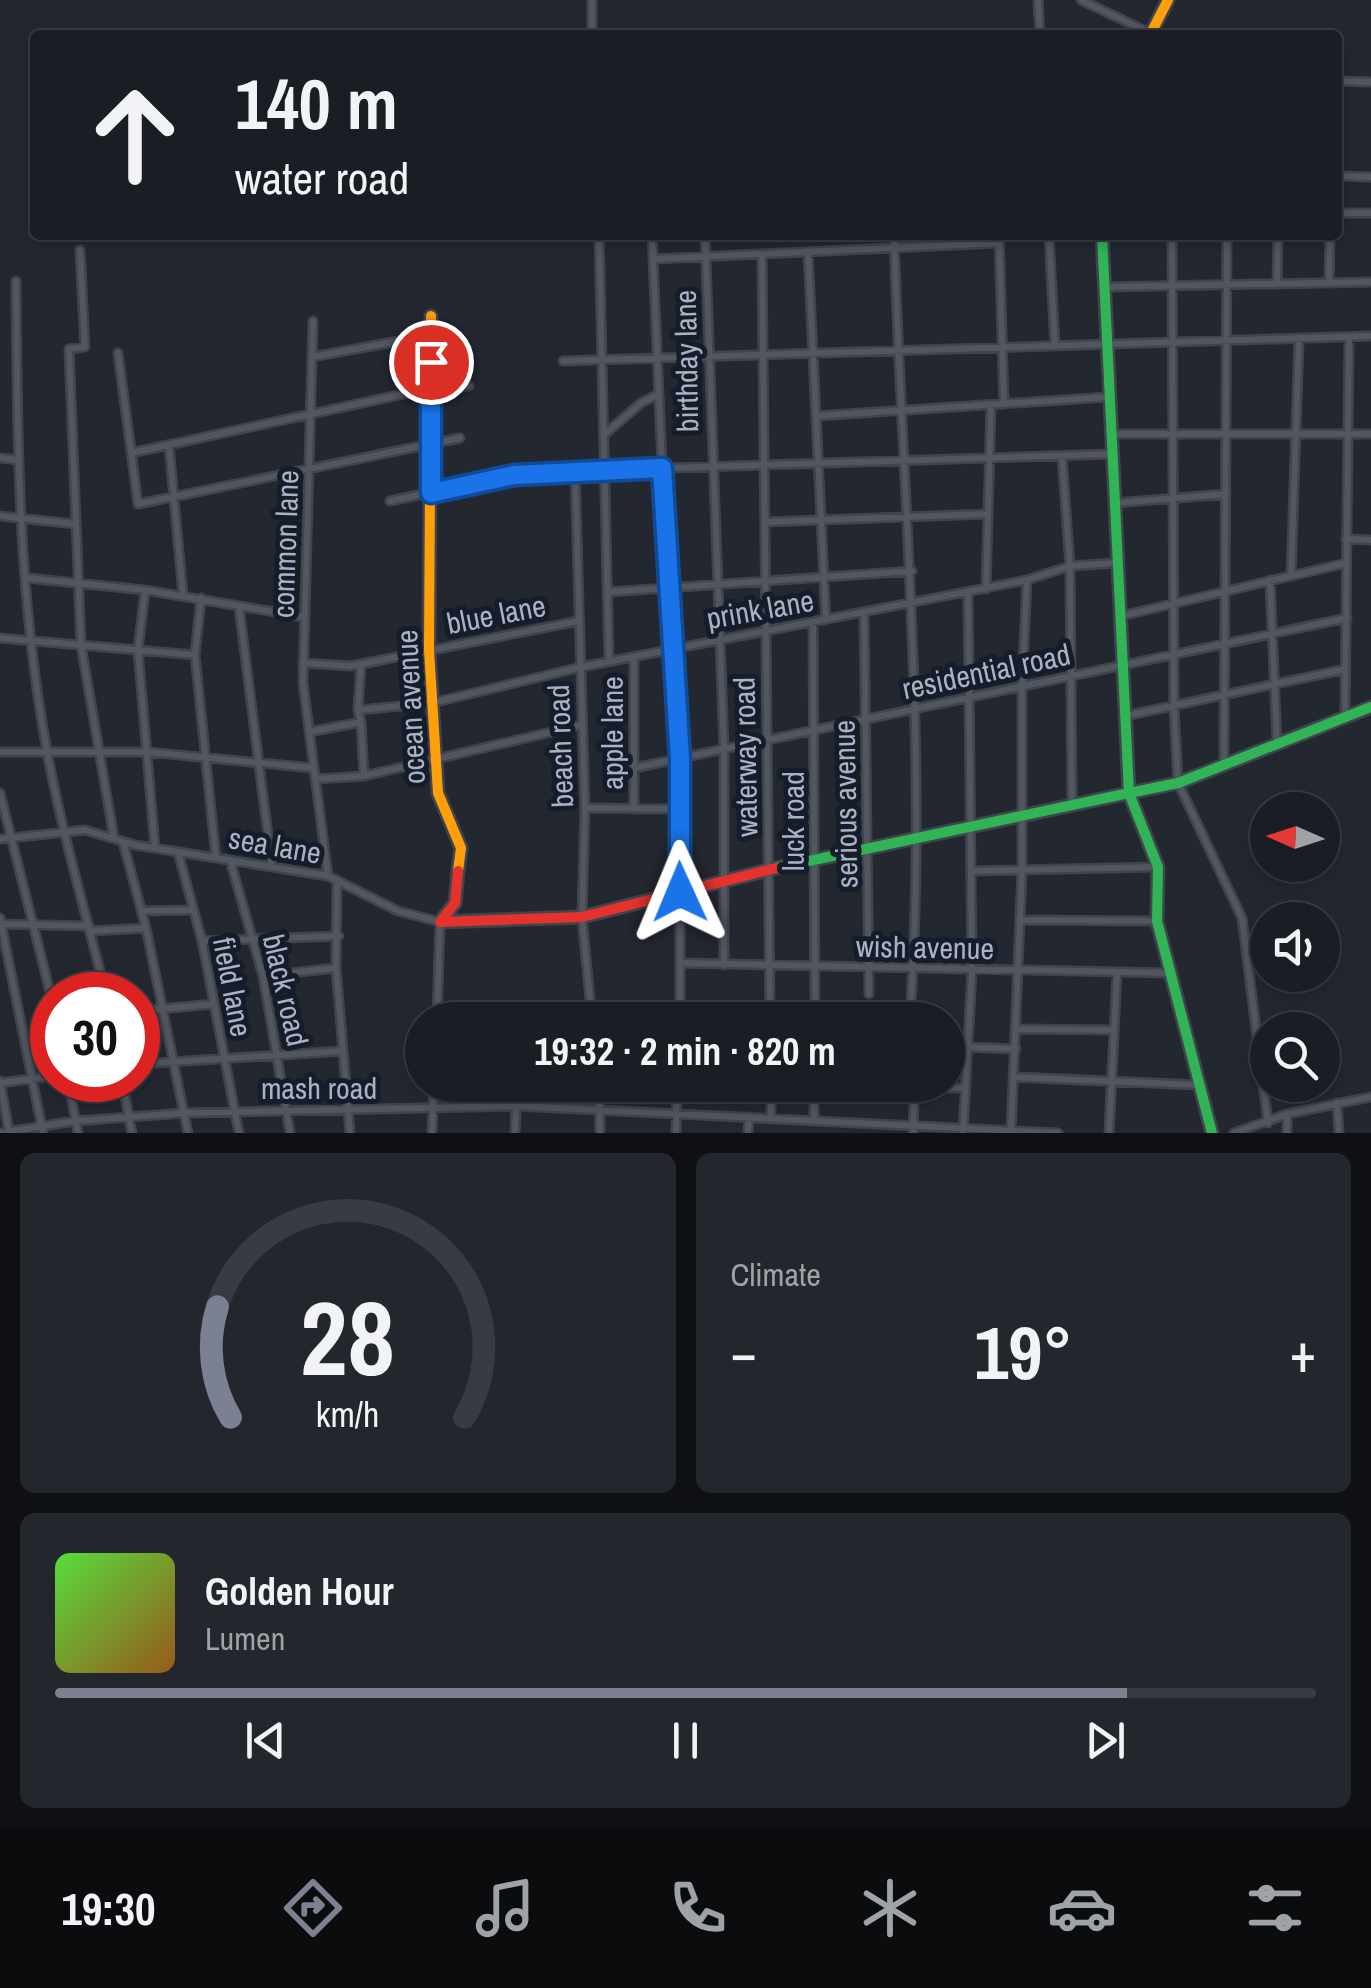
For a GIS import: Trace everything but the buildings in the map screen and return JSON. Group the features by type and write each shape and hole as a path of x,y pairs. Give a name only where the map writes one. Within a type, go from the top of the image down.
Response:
{"street":[{"path":"592,0 592,30"},
{"path":"1038,0 1040,30"},
{"path":"1081,0 1142,30"},
{"path":"1152,30 1168,0"},
{"path":"1342,81 1371,82"},
{"path":"1342,176 1371,177"},
{"path":"1342,213 1371,213"},
{"path":"599,240 609,661"},
{"path":"652,240 670,650 680,758 681,1002"},
{"name":"birthday lane","path":"706,240 724,749 724,965"},
{"path":"894,240 900,409 914,602 917,835 911,1001"},
{"path":"653,259 987,240"},
{"path":"999,240 1004,404"},
{"path":"1050,240 1055,346"},
{"path":"1102,240 1130,793 1158,868 1157,920 1212,1133"},
{"path":"1172,240 1174,706 1178,783 1242,918 1268,1123"},
{"path":"1224,762 1226,240"},
{"path":"1277,284 1278,240"},
{"path":"1329,283 1330,240"},
{"path":"80,250 85,347 69,349 81,645 95,750 118,840 142,911 188,1133"},
{"path":"808,252 826,620"},
{"name":"waterway road","path":"762,254 770,1002"},
{"path":"16,281 18,460 32,640 46,749 101,972"},
{"path":"1104,287 1371,282"},
{"name":"ocean avenue","path":"432,316 432,703 438,793 460,848 455,903 440,922"},
{"name":"common lane","path":"313,321 303,664 314,779 333,878 339,936 336,968 350,1133"},
{"path":"312,356 432,335"},
{"path":"563,361 1371,336"},
{"path":"1345,716 1349,337"},
{"path":"1291,576 1300,338"},
{"path":"118,353 138,504 460,438"},
{"path":"131,452 431,388 469,386"},
{"path":"605,434 641,403 659,394"},
{"path":"816,416 1109,397"},
{"path":"986,588 990,405"},
{"path":"1111,434 1371,434"},
{"path":"169,444 183,596"},
{"path":"390,501 514,475 1112,454"},
{"path":"1062,456 1070,566 1072,804"},
{"path":"0,458 18,460"},
{"name":"beach road","path":"576,471 585,808 582,918 590,1002"},
{"path":"1114,503 1226,494"},
{"path":"765,522 988,514"},
{"path":"0,516 75,524"},
{"path":"1346,539 1371,540"},
{"name":"prink lane","path":"358,710 432,703 609,661 1027,580 1070,566 1116,563"},
{"path":"1119,616 1346,564"},
{"path":"608,592 912,571"},
{"path":"27,578 145,590 304,617"},
{"path":"1011,1132 1022,870 1022,686 1027,580"},
{"path":"1270,580 1277,742"},
{"path":"145,590 138,650 154,848"},
{"path":"965,1074 972,971 968,592"},
{"path":"200,598 195,655 216,858"},
{"path":"239,607 272,867"},
{"name":"serious avenue","path":"864,613 869,994"},
{"name":"residential road","path":"634,768 1347,618"},
{"name":"blue lane","path":"303,664 361,664 579,621"},
{"name":"luck road","path":"812,622 816,730 815,1002"},
{"path":"0,638 195,655"},
{"name":"apple lane","path":"634,656 634,808"},
{"path":"361,664 358,710 364,776"},
{"path":"1124,716 1346,669"},
{"path":"437,1002 440,922 582,918 868,844 1178,783 1371,707"},
{"path":"309,732 361,722"},
{"path":"314,779 364,776 580,725"},
{"path":"0,752 148,752 313,768"},
{"path":"0,793 45,972"},
{"path":"585,808 680,809"},
{"name":"sea lane","path":"0,839 86,830 154,848 333,878 398,911 440,922"},
{"name":"field lane","path":"178,852 202,942 239,1133"},
{"name":"black road","path":"230,860 264,976 290,1133"},
{"path":"971,871 1158,868"},
{"path":"142,911 193,910"},
{"path":"1020,920 1157,920"},
{"path":"30,1068 0,922 35,927 146,928"},
{"path":"202,942 339,936"},
{"name":"wish avenue","path":"682,964 1169,973"},
{"path":"264,976 336,968"},
{"path":"1109,1133 1117,973"},
{"path":"160,1007 214,1004"},
{"path":"1016,1029 1114,1030"},
{"path":"967,1046 1016,1049"},
{"path":"160,1062 343,1051"},
{"path":"1013,1077 1199,1084"},
{"path":"6,1132 0,1082 30,1078"},
{"path":"1234,1133 1287,1114 1371,1096"},
{"path":"37,1102 43,1130"},
{"path":"72,1102 78,1133"},
{"path":"126,1102 132,1133"},
{"path":"432,1133 433,1102"},
{"path":"600,1102 600,1133"},
{"path":"676,1102 676,1133"},
{"path":"772,1102 772,1118"},
{"path":"814,1102 814,1120"},
{"path":"963,1131 964,1102"},
{"path":"1337,1103 1339,1133"},
{"path":"516,1106 516,1133"},
{"name":"mash road","path":"6,1132 43,1130 76,1121 235,1110 433,1111 516,1106 676,1118 814,1120 913,1130 1058,1133"},
{"path":"913,1130 914,1106"},
{"path":"1286,1133 1287,1114"},
{"path":"748,1133 749,1117"},
{"path":"840,1133 841,1122"}],"traffic: fast":[{"path":"1102,240 1129,793 1178,783 1371,707"},
{"path":"776,868 1129,793 1158,867 1157,921 1212,1133"}],"traffic: slow":[{"path":"1153,30 1168,0"},
{"path":"431,316 429,650 438,793 461,848 458,871"}],"traffic: jam":[{"path":"458,871 455,903 440,922 582,917 776,868"}],"route":[{"path":"431,362 431,493 514,475 662,468 670,650 680,758 680,892"}]}
